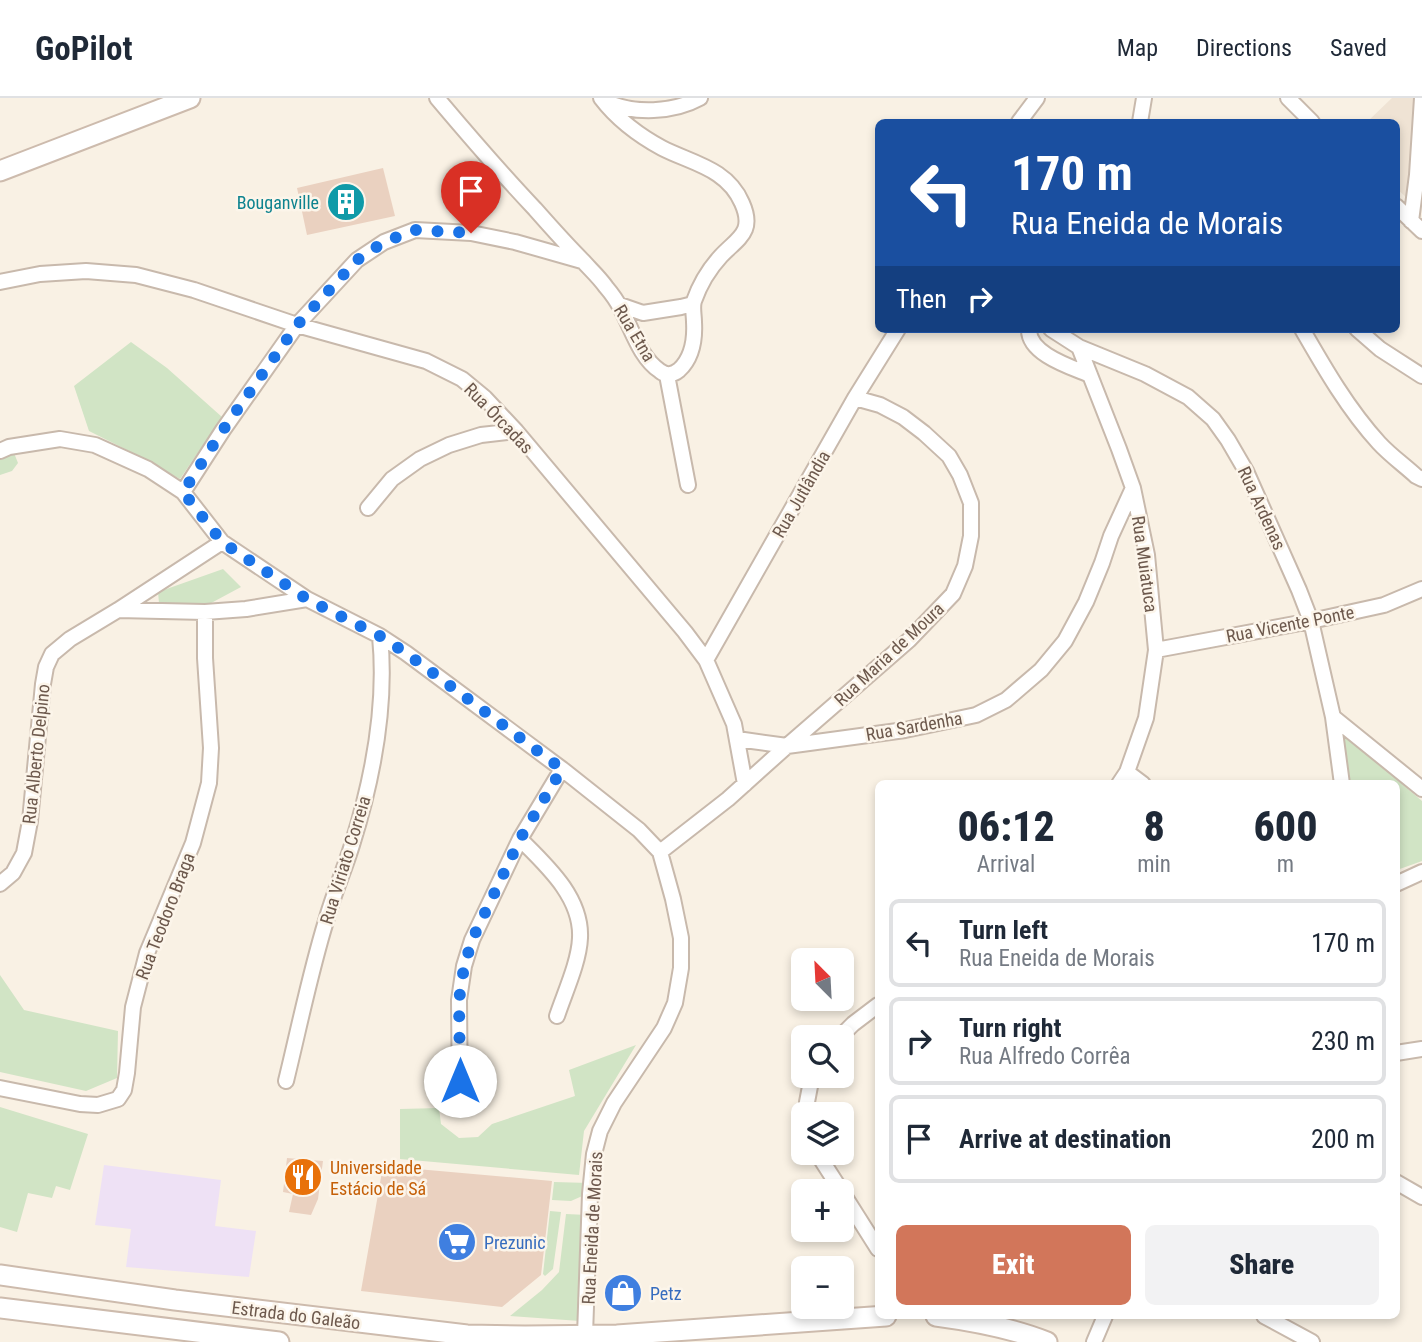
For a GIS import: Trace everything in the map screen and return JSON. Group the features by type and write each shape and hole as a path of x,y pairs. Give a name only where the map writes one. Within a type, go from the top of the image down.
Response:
{"main road":[{"path":"0,171 190,98"},
{"name":"Estrada do Galeão","path":"0,1275 225,1307 467,1335 584,1338 875,1317"},
{"name":"Estrada do Galeão","path":"0,1308 279,1342"},
{"path":"960,1319 1026,1334 1047,1342"}],"street":[{"name":"Rua Etna","path":"437,98 508,181 599,278 620,305 644,354 660,372 673,374 680,370 691,353 695,333 693,304 704,276 744,232 746,219 743,204 734,188 719,175 698,162 663,149 637,133 620,120 601,99"},
{"path":"601,99 621,108 656,110 681,107 700,98"},
{"path":"1021,119 1037,98"},
{"path":"1140,119 1144,98"},
{"path":"1288,98 1309,119"},
{"path":"1417,226 1422,98"},
{"path":"1400,210 1417,226"},
{"path":"183,492 297,325 357,260 384,242 415,230 471,233 583,261"},
{"name":"Rua Órcadas","path":"0,282 40,274 86,271 136,275 194,290 297,325 426,360 462,379 485,398 516,432 706,660 734,724 745,784"},
{"path":"620,305 643,313 693,304"},
{"name":"Rua Jutlândia","path":"706,660 855,398 896,333"},
{"path":"1029,333 1035,345 1052,358 1090,375"},
{"name":"Rua Ardenas","path":"1057,333 1079,347 1144,374 1188,397 1213,419 1246,471 1300,590 1311,621 1334,717 1342,780"},
{"path":"1304,333 1357,418 1381,445 1422,479"},
{"path":"1362,333 1380,349 1422,376"},
{"name":"Rua Muiatuca","path":"1079,347 1133,488 1147,555 1156,650 1146,718 1123,778"},
{"path":"667,375 688,485"},
{"name":"Rua Maria de Moura","path":"660,852 745,784 909,640 953,594 965,566 971,536 971,503 960,475 948,456 902,417 880,405 855,398"},
{"path":"368,508 392,479 420,459 449,444 481,435 516,432"},
{"name":"Rua Eneida de Morais","path":"0,451 9,447 60,439 95,445 148,469 183,492 222,542 307,599 380,636 450,684 639,830 660,852 681,939 681,968 675,1003 664,1028 614,1103 600,1131 594,1154 590,1194 584,1338"},
{"name":"Rua Sardenha","path":"737,739 787,746 905,730 976,715 1006,700 1041,670 1065,641 1086,602 1133,488"},
{"name":"Rua Alberto Delpino","path":"0,884 13,873 24,853 30,821 43,684 52,654 70,639 222,542"},
{"name":"Rua Vicente Ponte","path":"1156,650 1384,606 1422,589"},
{"path":"118,610 205,612 246,609 307,599"},
{"name":"Rua Teodoro Braga","path":"0,1088 98,1105 118,1099 124,1090 133,1007 147,953 193,843 209,783 211,748 205,612"},
{"name":"Rua Viriato Correia","path":"286,1081 326,920 352,845 368,786 379,723 383,662 380,636"},
{"path":"1334,717 1422,789"},
{"path":"460,1108 459,1000 464,967 472,940 520,839 562,769"},
{"path":"520,839 559,880 573,903 580,924 576,958 557,1016"},
{"path":"1400,882 1422,872"},
{"path":"852,1025 875,1007"},
{"path":"1400,1052 1422,1049"},
{"path":"1400,1184 1422,1197"},
{"path":"854,1211 875,1244"},
{"path":"1094,1342 1104,1319"},
{"path":"1270,1319 1312,1342"}],"shaded area":[{"path":"1392,98 1422,98 1422,205 1416,206 1400,192 1400,119 1370,119"},
{"path":"104,1165 221,1180 215,1226 256,1231 249,1277 126,1267 131,1229 95,1225"}],"green space":[{"path":"131,342 167,368 222,417 180,479 89,431 74,386"},
{"path":"14,453 18,463 12,471 0,475 0,456"},
{"path":"223,569 241,587 200,609 159,603 158,592"},
{"path":"1342,733 1397,780 1348,780"},
{"path":"1400,782 1422,801 1422,861 1400,869"},
{"path":"0,975 24,1010 118,1031 117,1078 86,1091 0,1072"},
{"path":"636,1045 584,1131 579,1175 400,1159 400,1109 439,1108 441,1124 459,1138 478,1137 492,1124 575,1096 569,1070"},
{"path":"0,1107 88,1134 70,1190 56,1186 52,1198 28,1193 17,1232 0,1227"},
{"path":"554,1182 589,1183 589,1193 571,1201 552,1200"},
{"path":"550,1211 561,1212 553,1269 545,1276 543,1274"},
{"path":"566,1214 587,1215 580,1321 510,1316 559,1272"}],"building":[{"name":"Bouganville","path":"383,168 395,216 307,235 297,188"},
{"name":"Universidade Estácio de Sá","path":"287,1158 323,1161 318,1199 311,1215 289,1212 293,1194 283,1192"},
{"name":"Prezunic","path":"383,1166 552,1181 541,1275 502,1307 361,1291"}],"place":[{"name":"Bouganville","path":"346,202"},
{"name":"Universidade Estácio de Sá","path":"303,1177"},
{"name":"Prezunic","path":"457,1242"},
{"name":"Petz","path":"623,1293"}],"route":[{"path":"460,1081 459,1000 464,967 472,940 520,839 562,769 406,653 380,636 307,599 222,542 183,492 297,325 357,260 384,242 415,230 471,233"}]}
